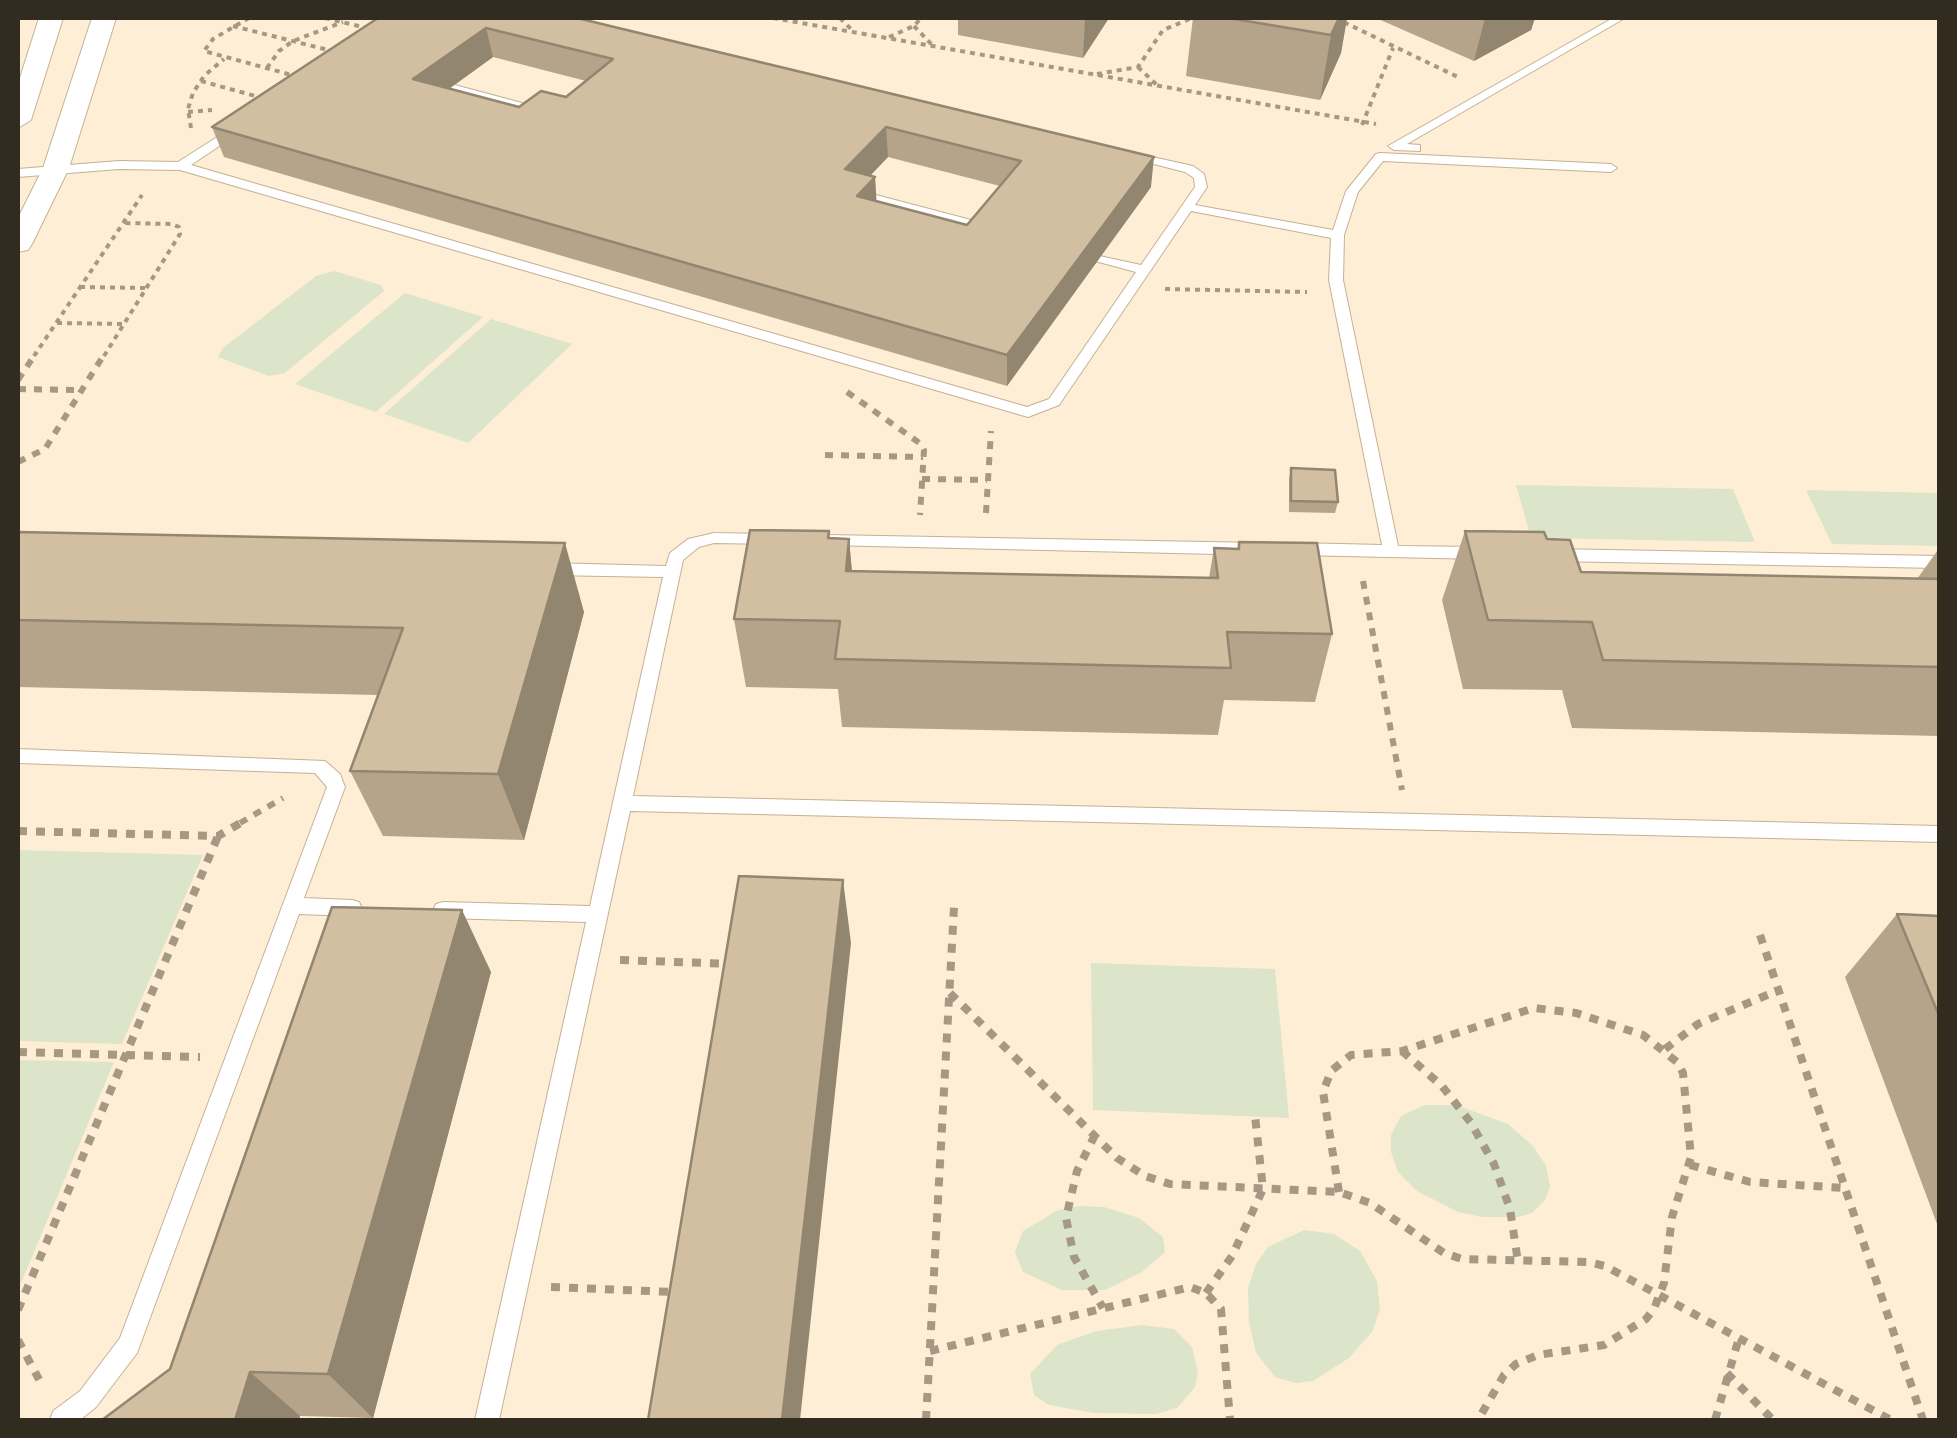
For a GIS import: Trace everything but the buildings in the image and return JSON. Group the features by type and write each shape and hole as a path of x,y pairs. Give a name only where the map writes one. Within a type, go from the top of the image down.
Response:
{"street":[{"path":"18,120 51,18"},
{"path":"18,244 56,168 104,18"}],"lane":[{"path":"1391,551 1338,293 1338,234 1352,192 1380,157 1611,168 1394,146 1620,18"},
{"path":"451,87 518,105"},
{"path":"181,166 277,102"},
{"path":"18,173 56,168 181,166 1028,412 1054,402 1202,187 1196,173 1113,150"},
{"path":"876,199 990,229"},
{"path":"1188,207 1338,234"},
{"path":"1100,258 1144,270"},
{"path":"487,1420 676,557 704,540 788,539"},
{"path":"807,540 1509,554"},
{"path":"1528,554 1940,562"},
{"path":"534,569 673,572"},
{"path":"18,756 306,763 327,772 336,788 129,1345 88,1399 58,1412"},
{"path":"622,803 1940,834"},
{"path":"292,906 371,908"},
{"path":"430,910 598,914"}],"path":[{"path":"249,18 204,48 226,58 310,80"},
{"path":"325,18 382,32"},
{"path":"772,18 1375,125"},
{"path":"798,22 815,18"},
{"path":"840,18 854,32"},
{"path":"886,38 914,26 922,18"},
{"path":"1092,75 1138,67 1162,30 1192,18"},
{"path":"1335,18 1461,79"},
{"path":"267,68 279,50 293,41 343,22"},
{"path":"233,26 347,55"},
{"path":"914,26 934,47"},
{"path":"1345,32 1358,32"},
{"path":"1362,125 1394,48"},
{"path":"206,149 190,125 188,112 200,81 226,58"},
{"path":"1138,67 1160,88"},
{"path":"200,81 277,102"},
{"path":"18,380 125,220 172,224 180,230 45,449 18,462"},
{"path":"80,287 146,288"},
{"path":"1131,289 1338,293"},
{"path":"56,324 124,324"},
{"path":"832,382 921,444 918,542"},
{"path":"18,389 82,390"},
{"path":"986,523 988,448"},
{"path":"826,455 923,457"},
{"path":"922,479 987,480"},
{"path":"1357,550 1408,821"},
{"path":"18,831 218,836 327,772"},
{"path":"18,1310 218,836"},
{"path":"926,1420 954,907"},
{"path":"1760,934 1923,1420"},
{"path":"731,983 736,948"},
{"path":"588,959 734,964"},
{"path":"1665,1049 1698,1024 1779,990"},
{"path":"950,993 1124,1164 1155,1181 1339,1192 1370,1203 1454,1257 1597,1264 1891,1420"},
{"path":"1339,1192 1324,1102 1326,1078 1339,1062 1351,1056 1402,1051 1534,1008 1576,1013 1643,1036 1665,1049 1683,1074 1692,1144 1690,1165 1672,1217 1661,1296 1646,1319 1620,1337 1586,1348 1538,1355 1516,1364 1504,1375 1478,1420"},
{"path":"1402,1051 1442,1086 1486,1150 1510,1208 1518,1262"},
{"path":"18,1052 236,1058"},
{"path":"1206,1293 1232,1256 1263,1189 1255,1116"},
{"path":"1095,1135 1077,1171 1066,1218 1074,1257 1103,1308"},
{"path":"1690,1165 1750,1182 1845,1188"},
{"path":"516,1286 680,1292 677,1311"},
{"path":"929,1351 1180,1288 1206,1293 1221,1309 1230,1420"},
{"path":"1715,1420 1739,1338"},
{"path":"18,1340 58,1412"},
{"path":"1727,1372 1774,1420"}],"green space":[{"path":"334,271 381,285 384,291 285,373 269,376 218,357 223,348 316,276"},
{"path":"405,293 483,317 376,412 295,384"},
{"path":"491,319 572,344 468,443 384,414"},
{"path":"1516,485 1733,489 1755,542 1531,538"},
{"path":"1806,490 1939,493 1939,546 1832,544"},
{"path":"18,850 203,855 122,1044 18,1041"},
{"path":"1091,963 1275,969 1289,1118 1093,1110"},
{"path":"18,1060 114,1062 18,1290"},
{"path":"1425,1105 1456,1105 1508,1124 1533,1146 1546,1166 1550,1187 1545,1200 1532,1213 1518,1217 1482,1217 1458,1212 1417,1191 1398,1172 1391,1152 1391,1135 1401,1116"},
{"path":"1104,1207 1139,1218 1163,1237 1165,1252 1142,1272 1105,1290 1062,1290 1023,1272 1015,1252 1023,1231 1058,1210"},
{"path":"1304,1230 1334,1234 1360,1251 1377,1281 1380,1309 1372,1332 1349,1358 1313,1381 1295,1383 1275,1377 1256,1353 1249,1322 1248,1288 1256,1264 1268,1247"},
{"path":"1143,1325 1174,1329 1192,1347 1198,1372 1195,1387 1177,1408 1156,1414 1094,1413 1049,1405 1034,1395 1030,1374 1057,1345 1096,1331"}]}
